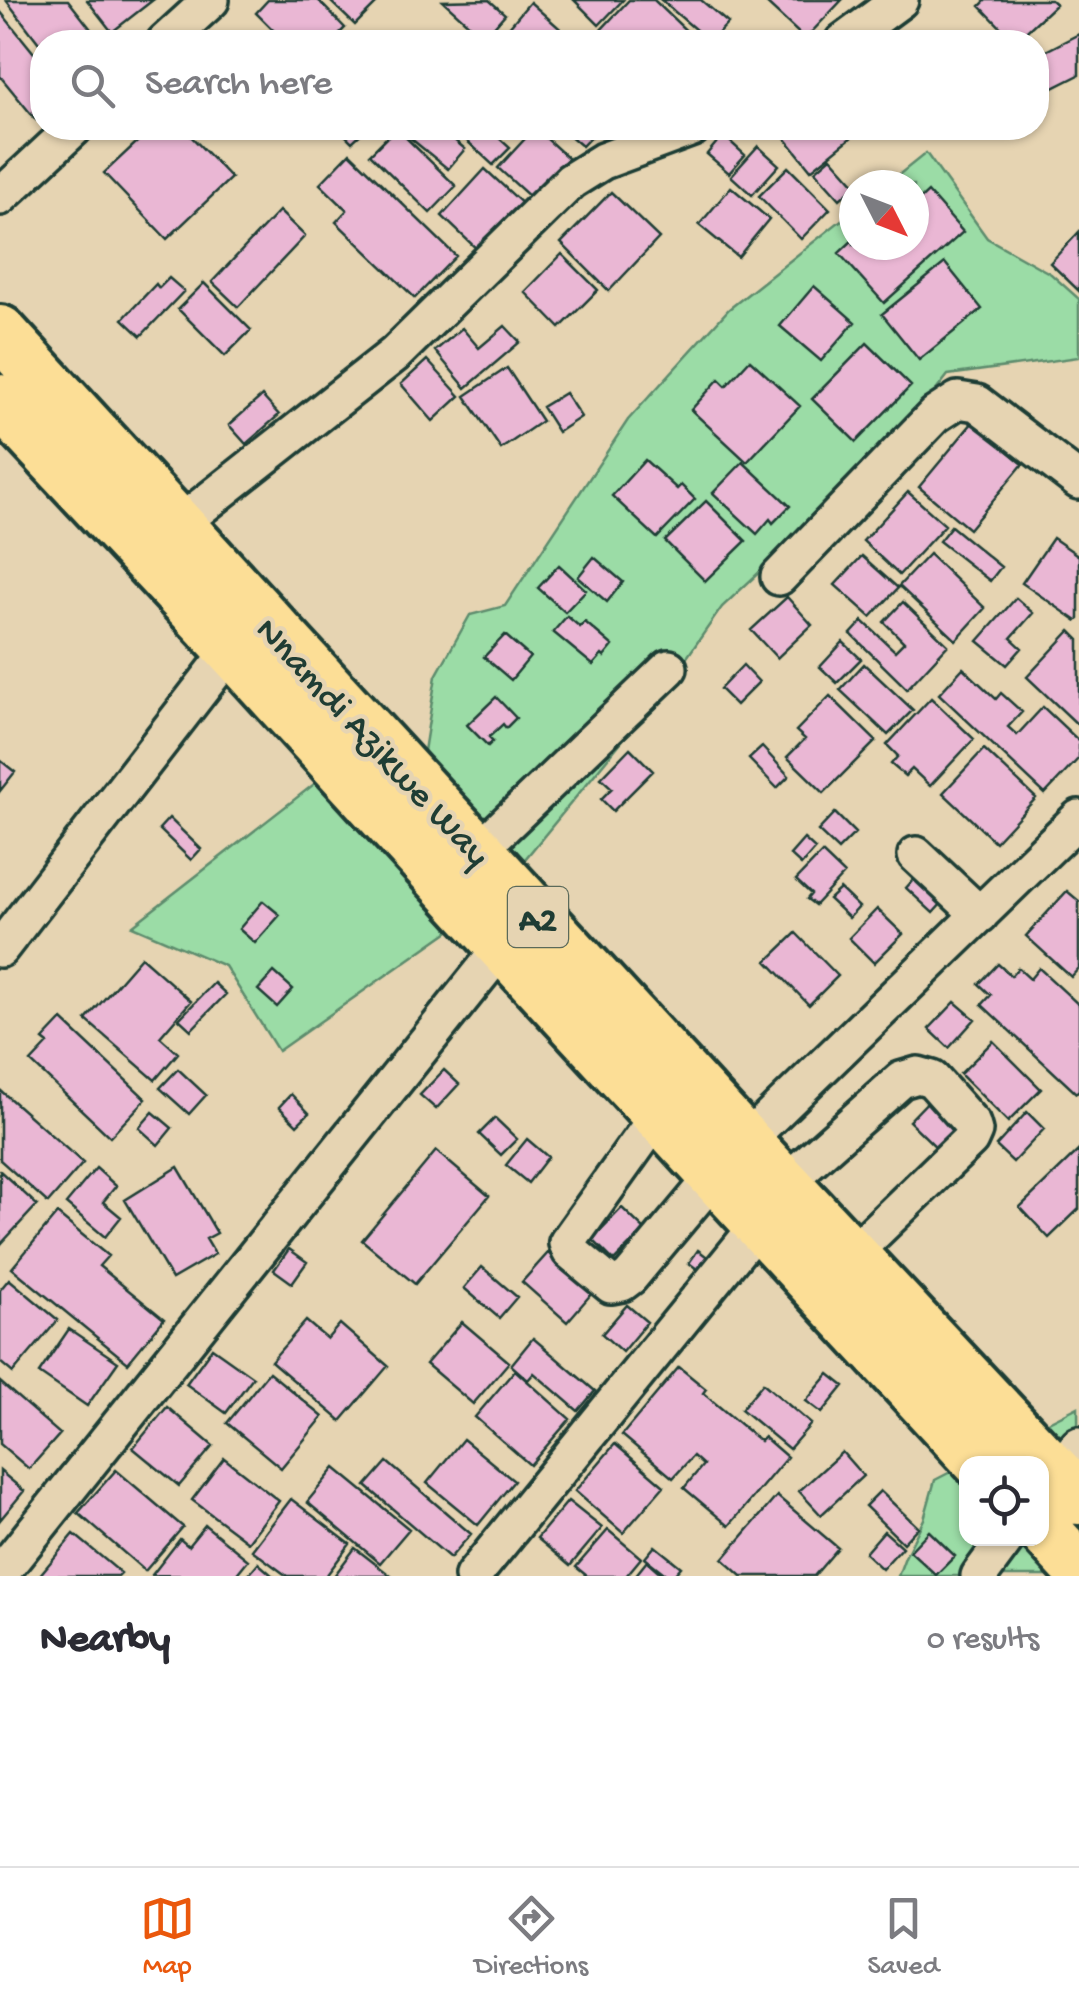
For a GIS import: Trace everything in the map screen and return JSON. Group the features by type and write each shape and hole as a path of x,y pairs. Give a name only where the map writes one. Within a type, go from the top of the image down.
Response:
{"highway":[{"name":"Nnamdi Azikwe Way","path":"0,332 478,851 730,1158 772,1203 976,1456"},
{"name":"Nnamdi Azikwe Way","path":"0,401 659,1114 730,1158"},
{"name":"Nnamdi Azikwe Way","path":"772,1203 851,1255 1071,1472"},
{"path":"1049,1536 1079,1568"}],"street":[{"path":"179,30 211,0"},
{"path":"859,30 900,0"},
{"path":"0,197 61,140"},
{"path":"178,525 395,354 572,181 603,160 659,140"},
{"path":"779,577 935,415 958,400 977,403 1079,481"},
{"path":"0,948 232,649"},
{"path":"478,851 669,668"},
{"path":"659,1114 568,1244 570,1251 612,1284 630,1277 730,1158 1079,818"},
{"path":"916,855 980,915"},
{"path":"0,1574 503,946"},
{"path":"474,1576 772,1203 902,1080 918,1075 932,1078 972,1124 970,1140 851,1255"},
{"path":"979,1576 1001,1546"}],"green space":[{"path":"926,153 987,238 1051,274 1079,299 1079,357 948,375 890,450 722,607 667,686 489,903 278,1051 225,966 132,926 372,739 421,770 436,676 470,615 505,606 628,420 729,309 839,222 839,260 929,260 929,170 905,170"},
{"path":"1078,1407 1079,1576 898,1576 924,1519 935,1480 959,1468 959,1546 1049,1546 1049,1456 982,1456"}],"building":[{"path":"6,0 68,0 92,30 30,30"},
{"path":"87,0 153,0 115,30 110,30"},
{"path":"268,0 318,0 345,28 273,30 256,13"},
{"path":"329,0 380,0 355,25"},
{"path":"489,0 505,14 491,30 475,30 443,1"},
{"path":"574,0 623,0 599,25"},
{"path":"629,0 654,0 685,30 601,30"},
{"path":"661,0 701,0 728,23 721,30 696,30"},
{"path":"763,0 842,0 814,30 795,30"},
{"path":"986,0 1051,0 1056,4 1028,30 1003,30 980,6"},
{"path":"530,2 562,30 506,30"},
{"path":"0,11 30,48 30,113 0,76"},
{"path":"1079,34 1079,75 1049,90 1049,49"},
{"path":"139,140 195,140 231,178 167,239 104,173"},
{"path":"384,140 408,140 456,186 430,213 370,154"},
{"path":"413,140 454,140 465,149 448,169"},
{"path":"466,140 501,140 510,148 493,165"},
{"path":"524,140 548,140 568,158 531,198 498,168"},
{"path":"719,140 728,140 745,155 729,173 707,154"},
{"path":"787,140 848,140 811,170"},
{"path":"758,146 779,165 752,195 731,176"},
{"path":"350,153 456,256 415,298 336,222 347,210 320,184"},
{"path":"831,157 843,170 839,170 839,198 815,171"},
{"path":"788,167 830,209 801,239 759,196"},
{"path":"485,169 526,207 482,254 442,216"},
{"path":"731,187 769,219 738,257 699,225"},
{"path":"611,192 659,238 609,291 561,243"},
{"path":"929,193 963,232 884,303 845,260 929,260"},
{"path":"279,211 305,236 238,307 212,282"},
{"path":"1079,232 1079,291 1050,263"},
{"path":"562,254 598,290 560,328 525,292"},
{"path":"945,263 982,309 919,360 882,314"},
{"path":"169,278 184,291 141,336 123,319 156,284 159,288"},
{"path":"204,283 251,330 225,356 178,309"},
{"path":"814,286 855,322 821,361 780,326"},
{"path":"505,326 520,342 466,388 435,351 462,328 479,348"},
{"path":"867,343 911,386 856,442 812,399"},
{"path":"427,360 460,396 433,421 401,384"},
{"path":"750,360 800,406 747,462 691,410 719,379 726,386"},
{"path":"507,368 542,421 501,449 465,396"},
{"path":"565,393 581,417 558,432 542,407"},
{"path":"262,396 279,415 246,444 229,425"},
{"path":"973,422 1023,464 969,529 919,487"},
{"path":"645,460 677,489 681,485 695,499 657,538 612,496"},
{"path":"743,462 790,506 773,523 770,519 757,534 713,493"},
{"path":"908,492 945,525 899,575 863,541"},
{"path":"706,501 746,541 705,581 665,541"},
{"path":"951,526 1001,567 990,581 939,541"},
{"path":"1053,538 1079,556 1077,621 1022,583"},
{"path":"929,554 985,608 956,640 899,586"},
{"path":"862,556 898,588 871,617 835,585"},
{"path":"594,557 623,582 607,602 578,577"},
{"path":"559,565 586,590 565,612 538,588"},
{"path":"787,597 812,625 777,658 751,630"},
{"path":"1016,598 1033,613 1011,638 1022,648 1007,665 978,641"},
{"path":"903,602 948,645 907,689 851,634 863,621 895,651 904,642 884,622"},
{"path":"567,616 580,627 585,622 613,646 593,665 553,632"},
{"path":"1070,631 1079,640 1079,726 1027,677"},
{"path":"505,635 530,657 511,680 484,657"},
{"path":"843,642 861,659 837,683 820,667"},
{"path":"864,664 913,710 888,735 840,690"},
{"path":"743,665 759,682 736,705 720,689"},
{"path":"963,668 996,699 1001,693 1022,712 1008,727 1017,735 1043,707 1079,741 1079,758 1045,794 939,694"},
{"path":"830,696 876,741 824,793 787,757 805,739 796,731"},
{"path":"496,697 516,718 489,737 493,741 488,746 467,725"},
{"path":"931,698 974,739 930,786 912,769 905,776 891,764 898,756 887,745"},
{"path":"762,747 789,776 777,788 749,759"},
{"path":"630,748 653,771 613,811 601,799 612,788 601,778"},
{"path":"984,749 1036,798 995,842 943,793"},
{"path":"0,760 15,772 0,791"},
{"path":"835,813 855,833 838,850 818,831"},
{"path":"169,818 201,849 191,860 159,829"},
{"path":"804,839 815,849 801,865 790,855"},
{"path":"822,853 844,874 815,905 807,899 811,894 796,880"},
{"path":"923,869 950,894 933,913 906,888"},
{"path":"840,889 859,907 849,918 829,899"},
{"path":"1067,891 1079,901 1079,968 1071,977 1026,936"},
{"path":"263,901 280,915 255,943 239,929"},
{"path":"877,909 903,934 874,963 849,938"},
{"path":"796,933 838,976 809,1005 767,961"},
{"path":"141,957 191,1001 160,1037 178,1053 155,1080 86,1020"},
{"path":"998,964 1011,976 1018,968 1030,979 1039,968 1079,1005 1076,1093 982,1005 991,995 979,984"},
{"path":"274,972 293,989 277,1007 258,990"},
{"path":"214,983 226,994 191,1030 179,1019"},
{"path":"955,1002 975,1019 949,1048 929,1029"},
{"path":"62,1020 146,1099 110,1137 31,1062 48,1044 43,1040"},
{"path":"993,1041 1041,1089 1008,1122 960,1074"},
{"path":"178,1069 206,1095 189,1114 160,1088"},
{"path":"444,1070 459,1084 436,1109 420,1095"},
{"path":"0,1090 83,1163 48,1203 0,1160"},
{"path":"936,1093 972,1129 945,1156 909,1121"},
{"path":"291,1094 309,1113 297,1125 279,1107"},
{"path":"153,1112 172,1128 158,1145 139,1128"},
{"path":"1027,1112 1044,1129 1013,1162 996,1146"},
{"path":"495,1118 517,1139 501,1155 479,1134"},
{"path":"527,1139 548,1157 528,1183 506,1165"},
{"path":"1079,1150 1079,1209 1049,1238 1020,1207"},
{"path":"436,1151 489,1196 415,1284 362,1240"},
{"path":"178,1167 217,1233 206,1239 215,1254 172,1279 125,1200"},
{"path":"96,1168 116,1186 103,1202 121,1217 105,1237 66,1204"},
{"path":"0,1171 37,1205 0,1245"},
{"path":"622,1208 645,1230 614,1261 592,1239"},
{"path":"57,1214 108,1256 99,1266 164,1319 128,1363 12,1268"},
{"path":"289,1249 307,1262 292,1283 274,1270"},
{"path":"698,1250 710,1259 701,1272 689,1263"},
{"path":"548,1253 593,1292 567,1322 522,1282"},
{"path":"482,1267 517,1297 499,1318 464,1288"},
{"path":"9,1279 58,1320 13,1373 0,1362 0,1290"},
{"path":"627,1305 647,1322 622,1352 602,1334"},
{"path":"306,1321 327,1339 340,1324 388,1366 341,1421 271,1361"},
{"path":"462,1322 509,1362 473,1404 426,1364"},
{"path":"69,1329 118,1362 87,1406 39,1373"},
{"path":"533,1338 595,1391 578,1411 534,1373 528,1380 511,1365"},
{"path":"212,1348 253,1377 226,1413 186,1384"},
{"path":"679,1367 706,1389 703,1393 760,1441 764,1437 787,1457 729,1526 684,1488 703,1465 693,1456 673,1478 622,1435"},
{"path":"515,1370 570,1419 530,1465 475,1417"},
{"path":"269,1372 323,1417 281,1468 227,1423"},
{"path":"829,1374 844,1386 822,1413 806,1401"},
{"path":"0,1382 60,1434 29,1469 0,1444"},
{"path":"763,1383 811,1424 789,1449 741,1409"},
{"path":"167,1407 213,1446 179,1486 133,1448"},
{"path":"463,1439 514,1481 478,1525 427,1483"},
{"path":"615,1444 664,1486 623,1533 575,1491"},
{"path":"842,1452 863,1476 821,1515 799,1491"},
{"path":"224,1458 279,1501 248,1542 192,1500"},
{"path":"387,1462 471,1534 450,1558 366,1486"},
{"path":"335,1468 409,1529 380,1563 307,1502"},
{"path":"116,1470 183,1527 145,1571 78,1513"},
{"path":"0,1471 24,1491 0,1520"},
{"path":"880,1491 918,1527 903,1543 865,1506"},
{"path":"777,1496 838,1548 814,1576 742,1576 723,1559"},
{"path":"291,1499 350,1544 326,1576 287,1576 252,1550"},
{"path":"568,1501 602,1528 570,1566 537,1538"},
{"path":"205,1525 248,1560 235,1576 152,1575 180,1539 188,1546"},
{"path":"608,1530 641,1558 626,1576 587,1576 576,1567"},
{"path":"884,1531 902,1547 882,1569 865,1553"},
{"path":"929,1531 955,1556 936,1575 910,1551"},
{"path":"74,1534 121,1573 39,1576"},
{"path":"655,1546 681,1567 673,1576 645,1558"},
{"path":"355,1548 391,1576 334,1576"},
{"path":"647,1561 664,1576 635,1576"},
{"path":"258,1563 273,1576 247,1576"}]}
